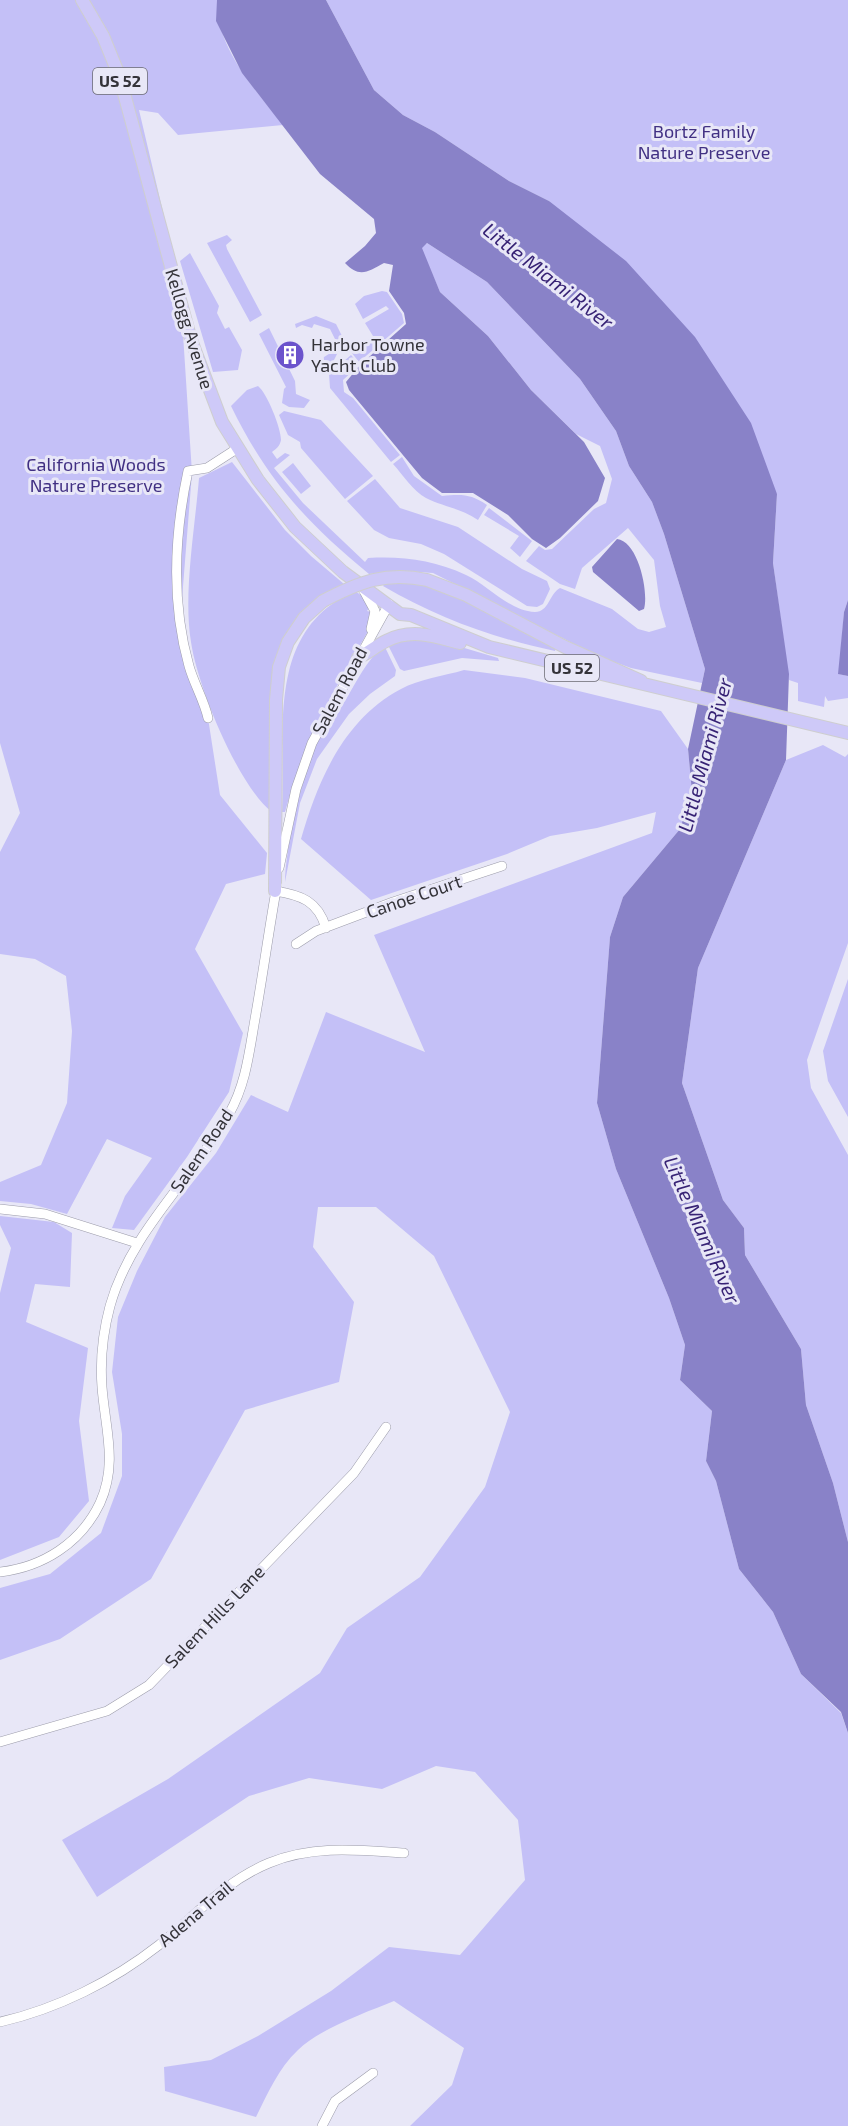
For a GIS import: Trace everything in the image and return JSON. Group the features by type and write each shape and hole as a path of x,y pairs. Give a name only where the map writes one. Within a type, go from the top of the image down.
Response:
{"main road":[{"name":"Kellogg Avenue","path":"82,0 103,36 116,66 190,340 212,402 269,496 328,560 400,614 411,615 489,647 655,689 848,733"},
{"path":"276,891 276,700 279,667 288,642 304,618 323,601 364,580 382,576 410,576 427,580 466,595 565,647 625,672 655,689"},
{"path":"358,658 394,637 412,633 489,647"}],"street":[{"path":"208,718 189,668 183,642 176,586 178,526 188,471 207,468 238,448"},
{"name":"Salem Road","path":"363,587 375,611 368,640"},
{"name":"Salem Road","path":"0,1572 27,1567 63,1548 85,1527 100,1502 110,1469 111,1455 102,1388 104,1333 115,1290 137,1243 219,1129 238,1094 249,1058 290,814 304,766 322,721 388,604"},
{"name":"Canoe Court","path":"296,944 326,928 393,902 502,866"},
{"path":"276,891 306,898 319,910 326,928"},
{"path":"0,1209 45,1214 137,1243"},
{"name":"Salem Hills Lane","path":"0,1742 107,1711 149,1685 354,1473 386,1426"},
{"name":"Adena Trail","path":"0,2022 44,2009 109,1978 157,1946 231,1883 270,1862 330,1849 404,1853"},
{"path":"322,2126 335,2102 373,2073"}],"green space":[{"name":"California Woods Nature Preserve","path":"0,0 217,0 218,18 230,51 239,67 283,125 178,135 158,113 139,110 168,233 183,334 192,473 182,599 185,637 208,718 220,795 267,853 265,874 226,884 195,949 243,1033 229,1092 187,1157 134,1230 112,1228 125,1196 152,1158 107,1139 67,1214 31,1204 0,1201 0,1182 41,1165 67,1103 72,1031 66,976 35,959 0,954 0,852 20,813 0,743"},
{"name":"Bortz Family Nature Preserve","path":"326,0 848,0 848,600 844,612 839,674 848,676 848,698 828,701 825,696 824,707 798,701 798,683 789,680 773,563 777,494 549,201 509,181 435,132 403,115 374,90"},
{"path":"227,235 232,240 226,245 227,249 262,315 250,322 207,243"},
{"path":"427,243 487,282 580,379 616,431 629,466 652,502 664,534 705,669 702,683 631,668 600,657 433,573 404,571 369,574 307,518 259,456 231,406 247,390 258,386 269,403 280,435 280,444 272,452 277,459 285,453 290,455 274,468 303,503 365,562 368,558 394,558 418,560 442,566 474,579 499,597 525,611 540,611 560,588 612,609 638,629 649,632 666,627 660,606 654,560 628,528 582,568 575,589 560,584 526,561 539,546 545,550 552,549 594,509 606,503 612,479 600,446 576,434 531,390 488,336 440,292 421,248"},
{"path":"190,253 219,306 217,313 225,329 229,327 242,350 238,370 213,372 180,261"},
{"path":"382,291 387,292 402,314 404,323 359,362 351,352 373,336 365,323 389,309 386,306 363,319 355,304 364,296"},
{"path":"316,316 336,324 344,340 333,362 320,369 324,357 332,352 336,341 330,329 314,324 312,328 302,325 296,328 295,324"},
{"path":"269,328 295,381 296,394 310,400 304,408 289,407 282,403 286,387 259,334"},
{"path":"351,355 358,363 343,380 344,392 353,398 400,455 391,462 330,388 329,374"},
{"path":"284,411 321,420 373,476 345,499 301,448 300,442 288,435 279,415"},
{"path":"402,457 414,476 442,496 466,496 487,505 478,520 426,498 417,491 393,464"},
{"path":"232,462 285,530 344,584 328,594 275,669 270,703 272,812 246,781 221,733 201,683 191,642 188,603 190,561 199,478"},
{"path":"293,463 311,486 301,494 282,472"},
{"path":"375,479 400,508 458,527 522,569 547,581 550,589 543,604 537,607 527,606 444,554 421,544 389,538 374,530 347,501"},
{"path":"489,508 532,541 520,557 510,548 519,536 484,515"},
{"path":"402,581 443,588 556,647 555,651 466,626 424,608 383,586 386,582"},
{"path":"355,591 365,598 369,608 367,611 371,612 370,628 321,717 301,763 285,812 282,812 283,716 286,685 293,657 306,631 326,609"},
{"path":"431,638 498,658 499,661 462,658 404,671 400,669 387,643 396,639"},
{"path":"384,645 396,670 395,676 370,694 349,714 317,759 300,803 285,882 293,823 312,756 328,723 345,701 367,664"},
{"path":"464,670 525,678 661,711 688,749 692,792 680,829 623,897 610,937 597,1103 616,1169 669,1298 685,1345 680,1380 712,1411 706,1461 716,1481 739,1569 773,1612 801,1674 841,1713 848,1733 848,2126 410,2126 452,2085 464,2048 394,2001 344,2022 307,2042 291,2057 279,2073 256,2117 165,2091 164,2067 211,2060 258,2036 331,1991 389,1947 460,1955 525,1880 518,1820 475,1772 436,1766 382,1789 309,1778 249,1796 97,1897 62,1840 168,1779 320,1673 347,1628 420,1577 485,1487 510,1412 434,1256 376,1207 318,1207 313,1247 354,1302 339,1382 245,1410 151,1579 60,1639 0,1660 0,1588 50,1574 101,1533 122,1476 122,1434 112,1372 118,1317 137,1271 165,1217 216,1153 251,1095 288,1112 326,1012 425,1052 374,935 652,833 656,812 597,828 550,836 507,854 371,900 301,839 325,774 349,734 364,717 401,689 424,680"},
{"path":"823,745 845,757 848,754 848,943 807,1060 811,1088 848,1155 848,1542 833,1483 806,1405 801,1349 745,1255 744,1228 723,1200 682,1083 698,968 786,760"},
{"path":"848,979 848,1117 828,1081 823,1051"},
{"path":"0,1216 54,1222 72,1233 70,1287 35,1284 26,1322 88,1348 79,1421 89,1501 59,1537 0,1560 0,1293 11,1248 0,1225"}],"water":[{"name":"Little Miami River","path":"217,0 326,0 374,90 403,115 435,132 509,181 549,201 626,261 695,337 751,423 777,494 773,563 789,674 786,760 698,968 682,1083 723,1200 744,1228 745,1255 801,1349 806,1405 833,1483 848,1542 848,1733 841,1712 801,1674 773,1612 739,1569 716,1481 706,1461 712,1411 680,1380 685,1345 669,1298 616,1169 597,1103 610,937 623,897 680,829 692,792 688,749 705,669 664,534 652,502 629,466 616,431 580,379 487,282 427,243 422,248 440,292 488,336 531,390 584,442 605,478 598,501 560,538 546,548 532,539 508,515 473,493 442,493 422,478 349,390 346,382 360,365 406,324 404,313 389,291 393,265 384,263 368,271 359,272 345,263 376,233 374,219 320,174 242,73 216,21"},
{"path":"617,539 631,548 640,568 645,601 644,609 639,611 593,572 592,567"},
{"path":"848,600 848,676 838,674 844,612"}],"place":[{"name":"Harbor Towne Yacht Club","path":"290,355"}]}
